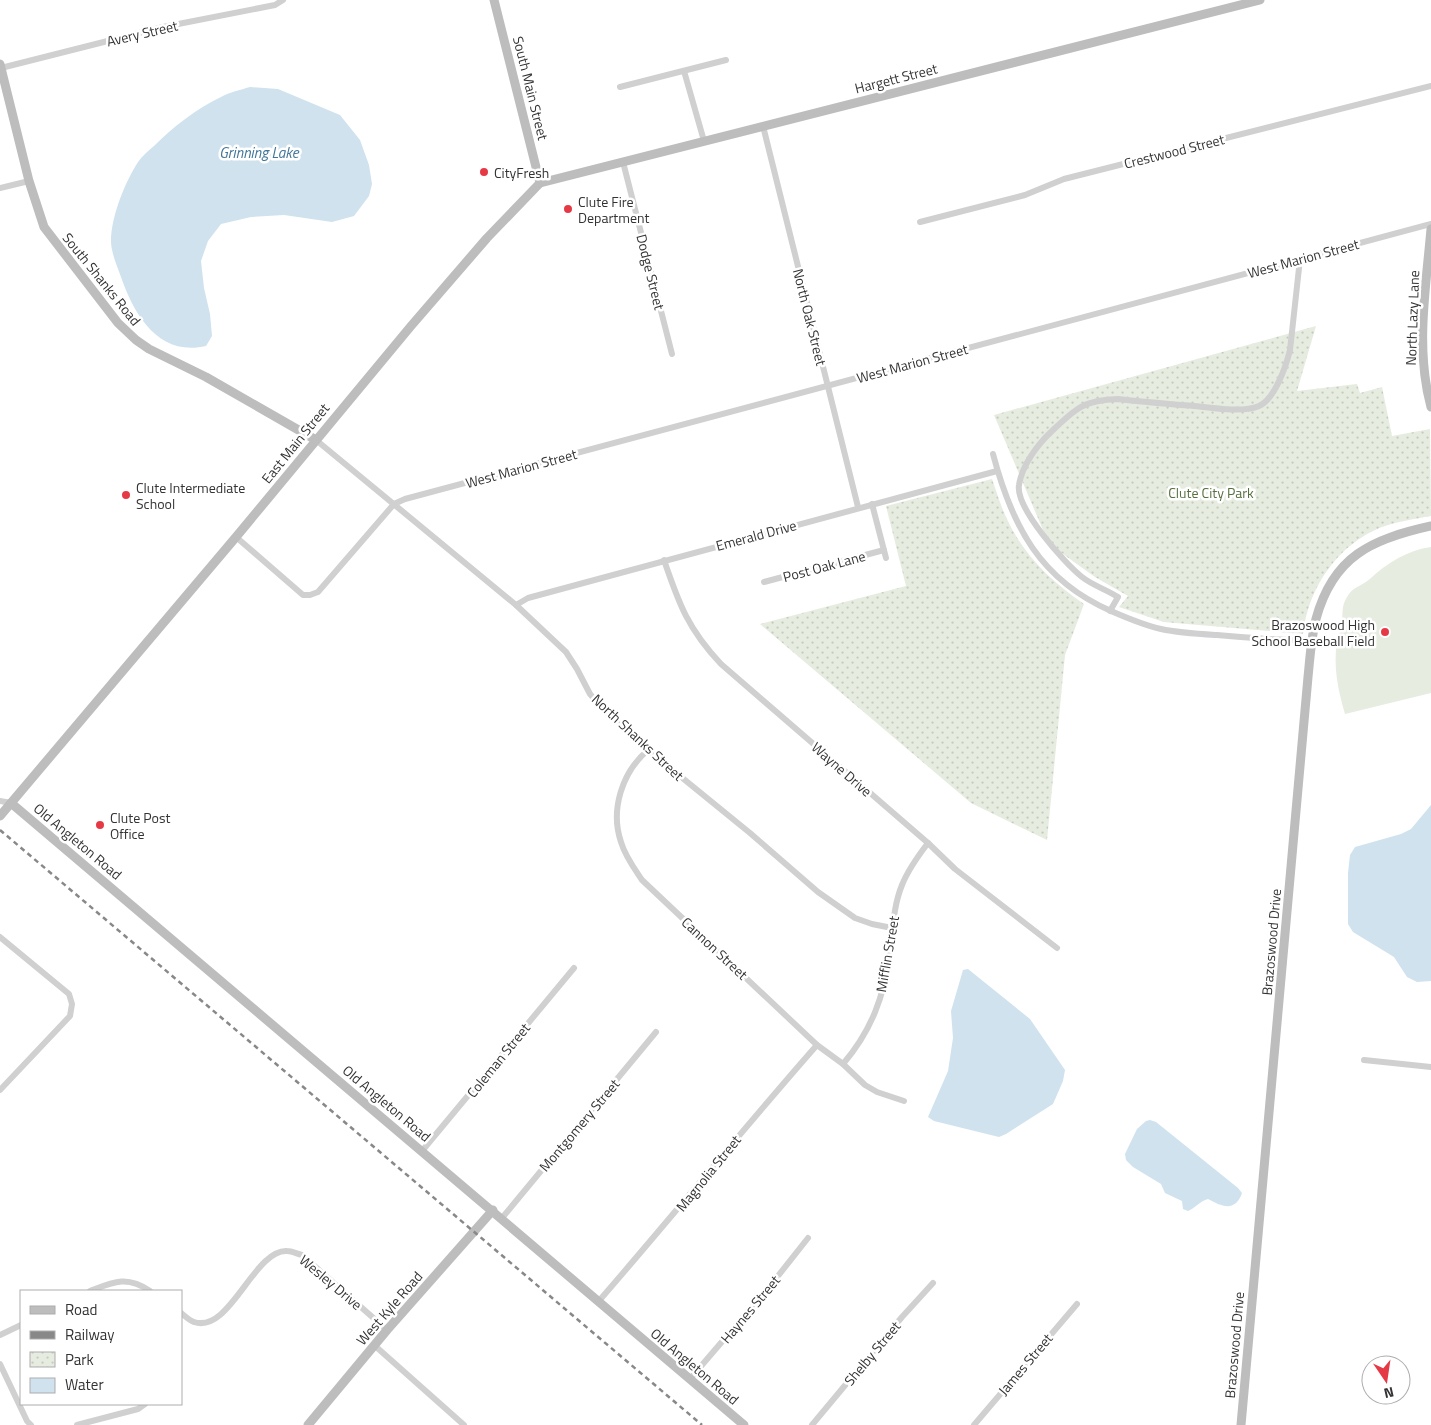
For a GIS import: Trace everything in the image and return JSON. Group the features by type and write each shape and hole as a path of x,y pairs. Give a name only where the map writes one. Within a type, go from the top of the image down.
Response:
{"street":[{"name":"Avery Street","path":"0,66 163,27 275,5 283,0"},
{"name":"South Main Street","path":"494,0 540,183"},
{"name":"Hargett Street","path":"540,183 1260,0"},
{"path":"620,87 726,60"},
{"name":"South Shanks Road","path":"0,66 29,181 44,227 118,324 136,340 169,360 206,377 316,440"},
{"path":"684,71 704,141"},
{"name":"Crestwood Street","path":"920,222 1025,195 1064,179 1431,86"},
{"name":"North Oak Street","path":"763,126 858,507"},
{"name":"Dodge Street","path":"623,162 672,354"},
{"path":"0,188 29,181"},
{"name":"East Main Street","path":"0,816 480,245 540,183"},
{"name":"West Marion Street","path":"394,504 405,499 1431,224"},
{"name":"North Lazy Lane","path":"1431,229 1424,310 1431,407"},
{"path":"1110,611 1118,596 1083,578 1064,561 1042,535 1020,497 1018,486 1030,457 1050,433 1079,406 1100,399 1226,409 1260,405 1271,395 1287,362 1300,259"},
{"name":"North Shanks Street","path":"316,440 516,605 566,652 590,694 648,750 750,833 818,892 855,918 892,928"},
{"path":"992,454 1013,515 1030,547 1041,561 1067,586 1090,601 1140,623 1161,629 1200,634 1312,642"},
{"name":"Emerald Drive","path":"516,605 528,598 664,560 997,471"},
{"path":"236,537 303,595 310,595 318,592 394,504"},
{"path":"872,504 886,558"},
{"name":"Brazoswood Drive","path":"1241,1425 1308,677 1316,620 1326,591 1335,576 1350,558 1387,537 1431,526"},
{"name":"Post Oak Lane","path":"764,582 884,550"},
{"name":"Wayne Drive","path":"664,560 680,606 688,622 721,664 956,869 1057,948"},
{"name":"Cannon Street","path":"648,750 638,758 629,773 617,807 617,824 621,842 628,858 642,880 817,1045 844,1064 865,1085 876,1092 904,1101"},
{"path":"0,801 11,803"},
{"name":"Old Angleton Road","path":"11,803 493,1210 598,1302 744,1425"},
{"name":"Mifflin Street","path":"844,1064 864,1038 878,1005 902,885 928,843"},
{"path":"0,937 69,994 72,1004 70,1016 0,1090"},
{"name":"Coleman Street","path":"422,1152 574,968"},
{"name":"Montgomery Street","path":"502,1218 656,1032"},
{"name":"Magnolia Street","path":"598,1302 817,1045"},
{"path":"1364,1060 1431,1067"},
{"name":"West Kyle Road","path":"308,1425 374,1345 493,1210"},
{"name":"Haynes Street","path":"690,1379 774,1281 808,1238"},
{"name":"Wesley Drive","path":"182,1314 194,1322 208,1323 221,1314 271,1256 286,1251 302,1255 387,1330"},
{"path":"92,1290 115,1281 129,1282 148,1290"},
{"name":"Shelby Street","path":"812,1425 933,1283"},
{"name":"James Street","path":"974,1425 1076,1304"},
{"path":"0,1335 20,1325"},
{"path":"374,1345 464,1425"},
{"path":"0,1364 27,1421 31,1425"},
{"path":"77,1425 138,1408 142,1405"}],"green space":[{"name":"Clute City Park","path":"1316,326 1297,391 1357,384 1360,393 1382,387 1392,436 1430,429 1431,516 1382,527 1352,544 1339,556 1319,584 1311,600 1303,634 1164,622 1119,607 1128,596 1095,577 1049,544 994,415"},
{"path":"992,479 1005,514 1030,556 1061,587 1084,604 1065,655 1047,840 971,803 760,624 906,586 886,506"},
{"name":"Brazoswood High School Baseball Field","path":"1431,547 1431,693 1345,714 1338,687 1336,651 1346,598 1354,589 1391,562 1414,551"}],"water":[{"name":"Grinning Lake","path":"250,87 278,89 340,115 360,140 369,165 372,184 369,196 354,216 332,222 284,215 251,217 221,224 208,241 201,261 212,336 206,346 189,348 175,345 162,339 151,330 141,318 126,291 111,245 113,221 133,170 147,152 177,125 203,107 228,94"},
{"path":"1431,805 1431,981 1417,982 1407,977 1394,957 1353,932 1348,924 1348,873 1350,855 1355,847 1401,834 1411,829"},
{"path":"968,969 1030,1019 1065,1070 1063,1081 1053,1104 999,1137 934,1121 928,1117 948,1071 953,1038 951,1011 963,970"},
{"path":"1150,1120 1156,1122 1238,1188 1242,1193 1236,1203 1232,1206 1227,1206 1208,1199 1188,1211 1183,1209 1182,1201 1165,1193 1161,1184 1133,1167 1126,1160 1125,1154 1137,1129"}],"railway":[{"path":"0,830 702,1425"}],"place":[{"name":"CityFresh","path":"484,172"},
{"name":"Clute Fire Department","path":"568,209"},
{"name":"Clute Intermediate School","path":"126,495"},
{"name":"Brazoswood High School Baseball Field","path":"1385,632"},
{"name":"Clute Post Office","path":"100,825"}]}
